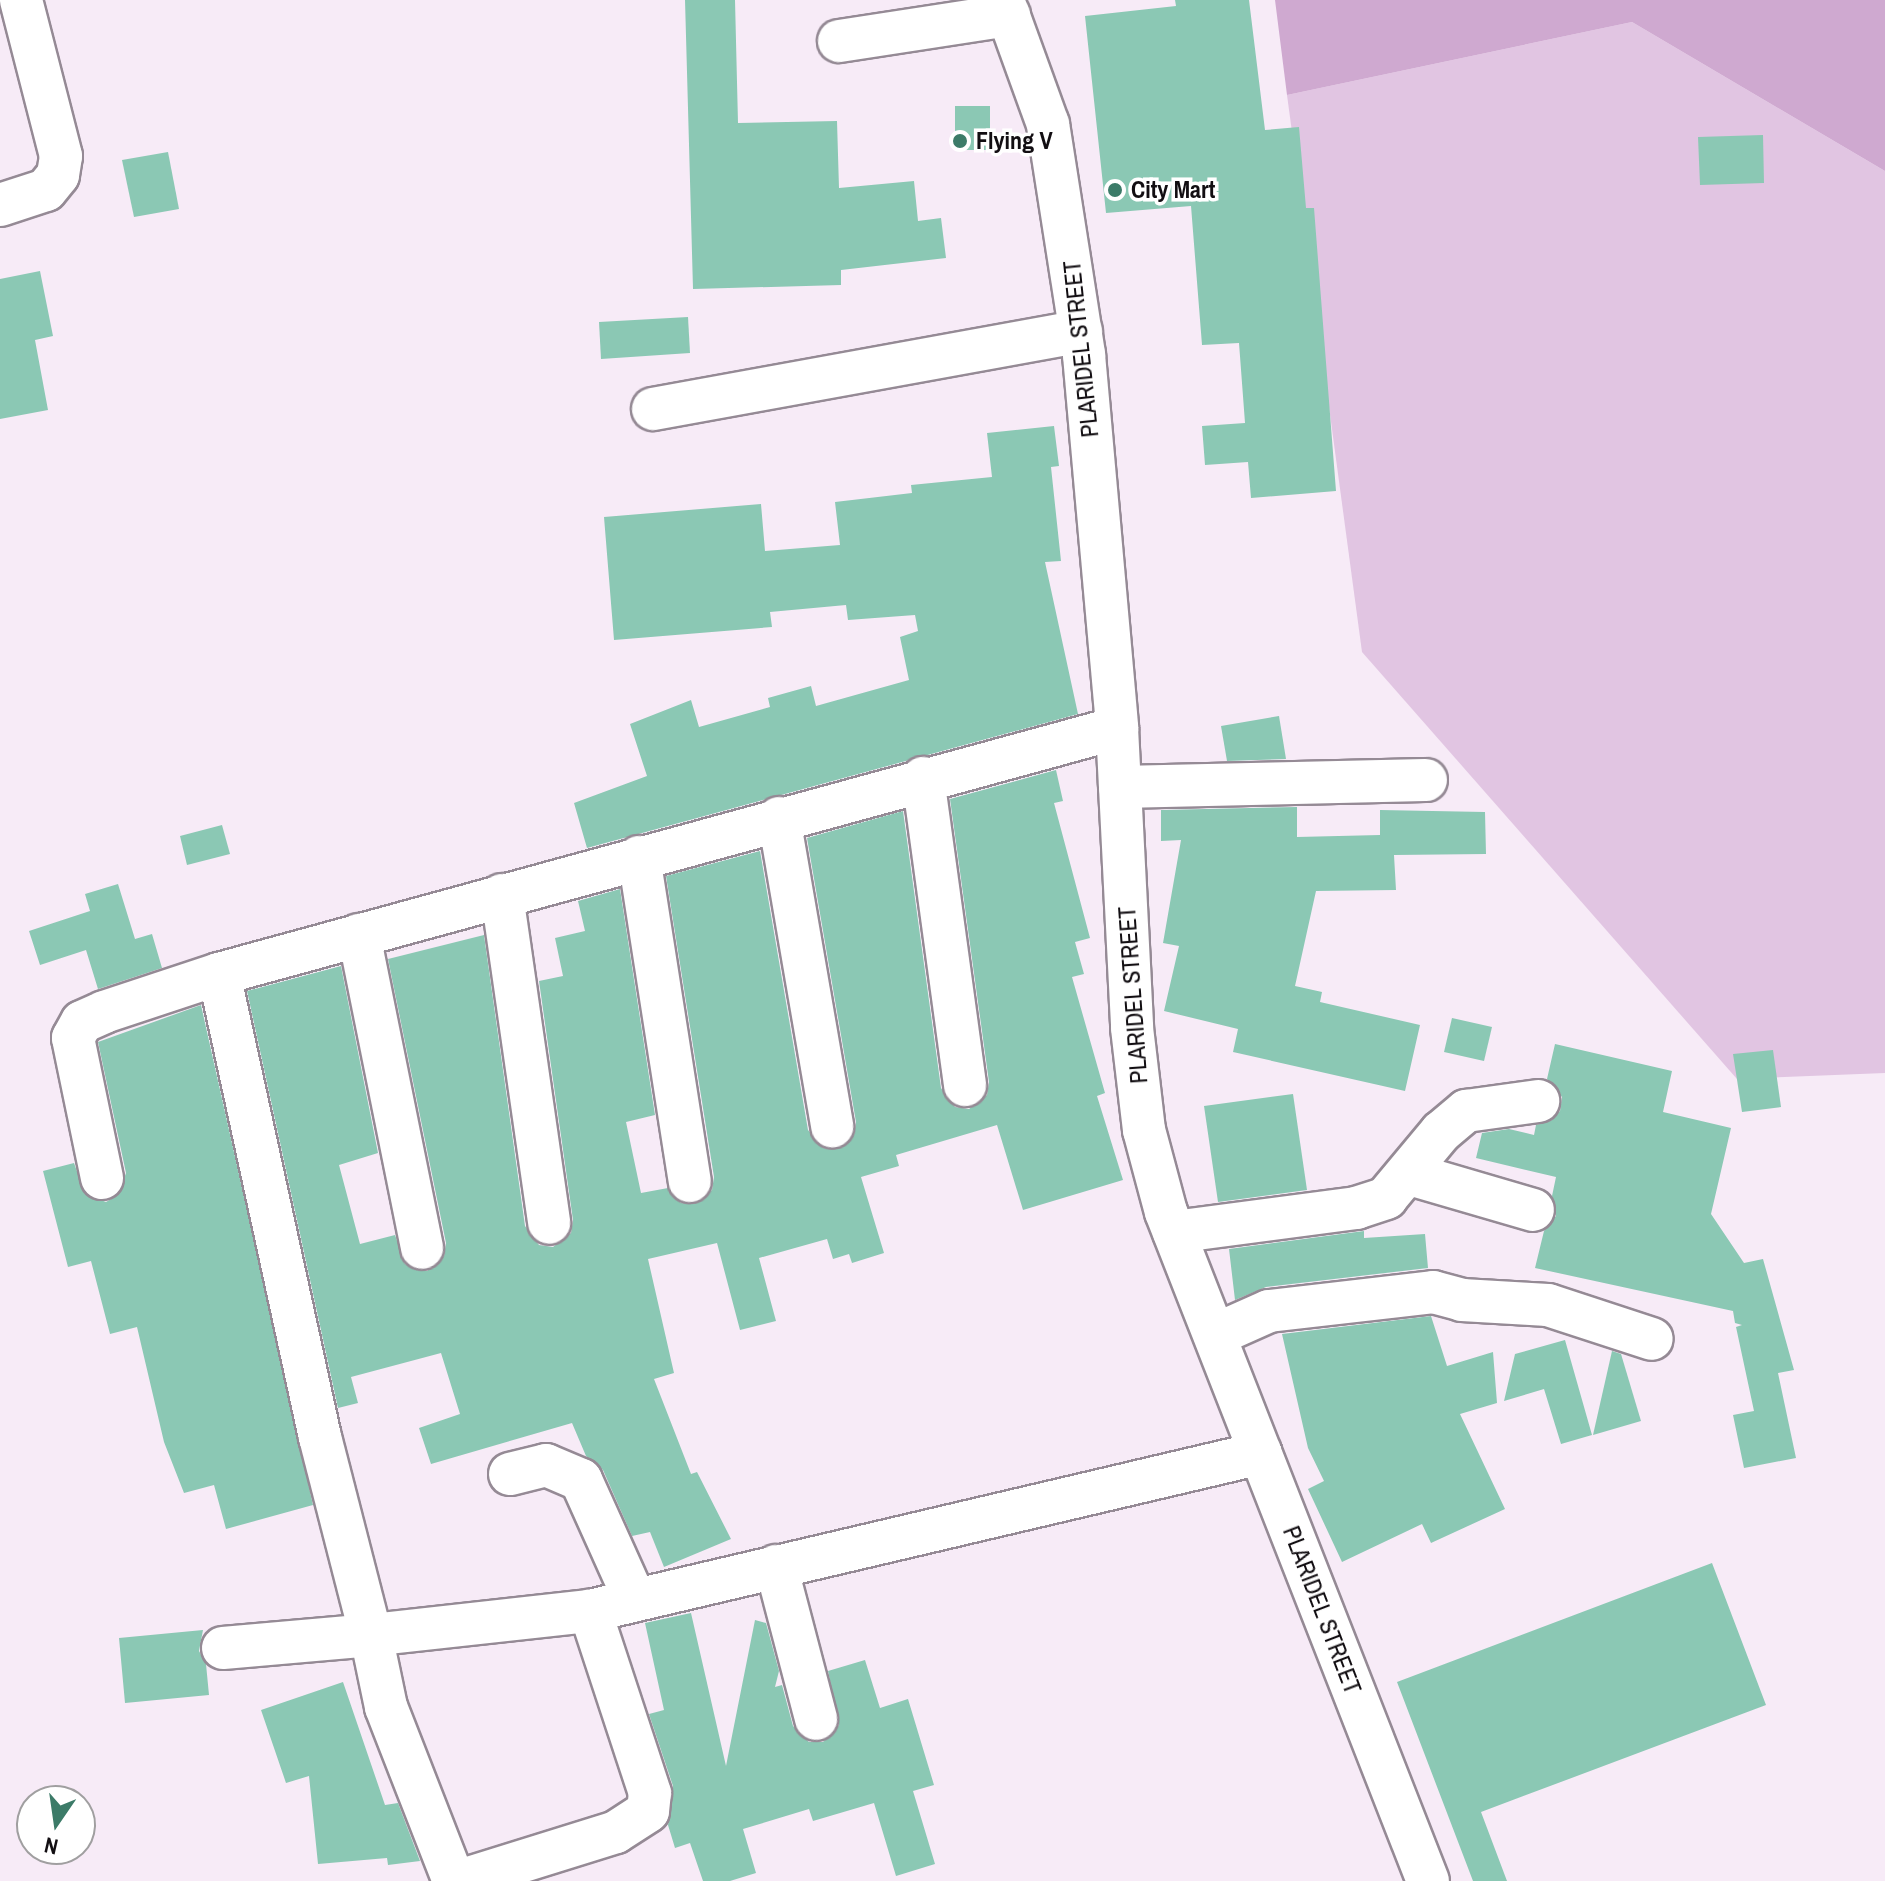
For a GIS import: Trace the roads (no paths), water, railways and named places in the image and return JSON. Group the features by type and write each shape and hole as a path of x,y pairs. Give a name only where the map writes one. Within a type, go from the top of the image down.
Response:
{"street":[{"path":"0,205 46,190 58,175 61,156 21,0"},
{"path":"839,41 1014,5"},
{"name":"PLARIDEL STREET","path":"1014,5 1063,195 1081,331 1117,728 1141,1100 1174,1232 1428,1881"},
{"path":"653,409 1081,331"},
{"path":"102,1178 73,1038 82,1022 219,974 923,778 1117,728"},
{"path":"923,778 965,1085"},
{"path":"1120,787 1426,780"},
{"path":"779,818 832,1126"},
{"path":"639,857 690,1181"},
{"path":"502,895 549,1223"},
{"path":"359,935 422,1248"},
{"path":"219,974 320,1437 371,1635 386,1707 456,1881 616,1832 648,1811 650,1793 590,1611"},
{"path":"1174,1232 1356,1208 1386,1198 1410,1174 1441,1132 1466,1111 1538,1101"},
{"path":"1410,1174 1533,1210"},
{"path":"1215,1335 1269,1311 1433,1292 1462,1300 1548,1305 1652,1339"},
{"path":"223,1648 590,1611 1261,1453"},
{"path":"510,1474 546,1465 581,1480 635,1600"},
{"path":"776,1566 816,1719"}],"place":[{"name":"Flying V","path":"960,141"},
{"name":"City Mart","path":"1115,190"}]}
